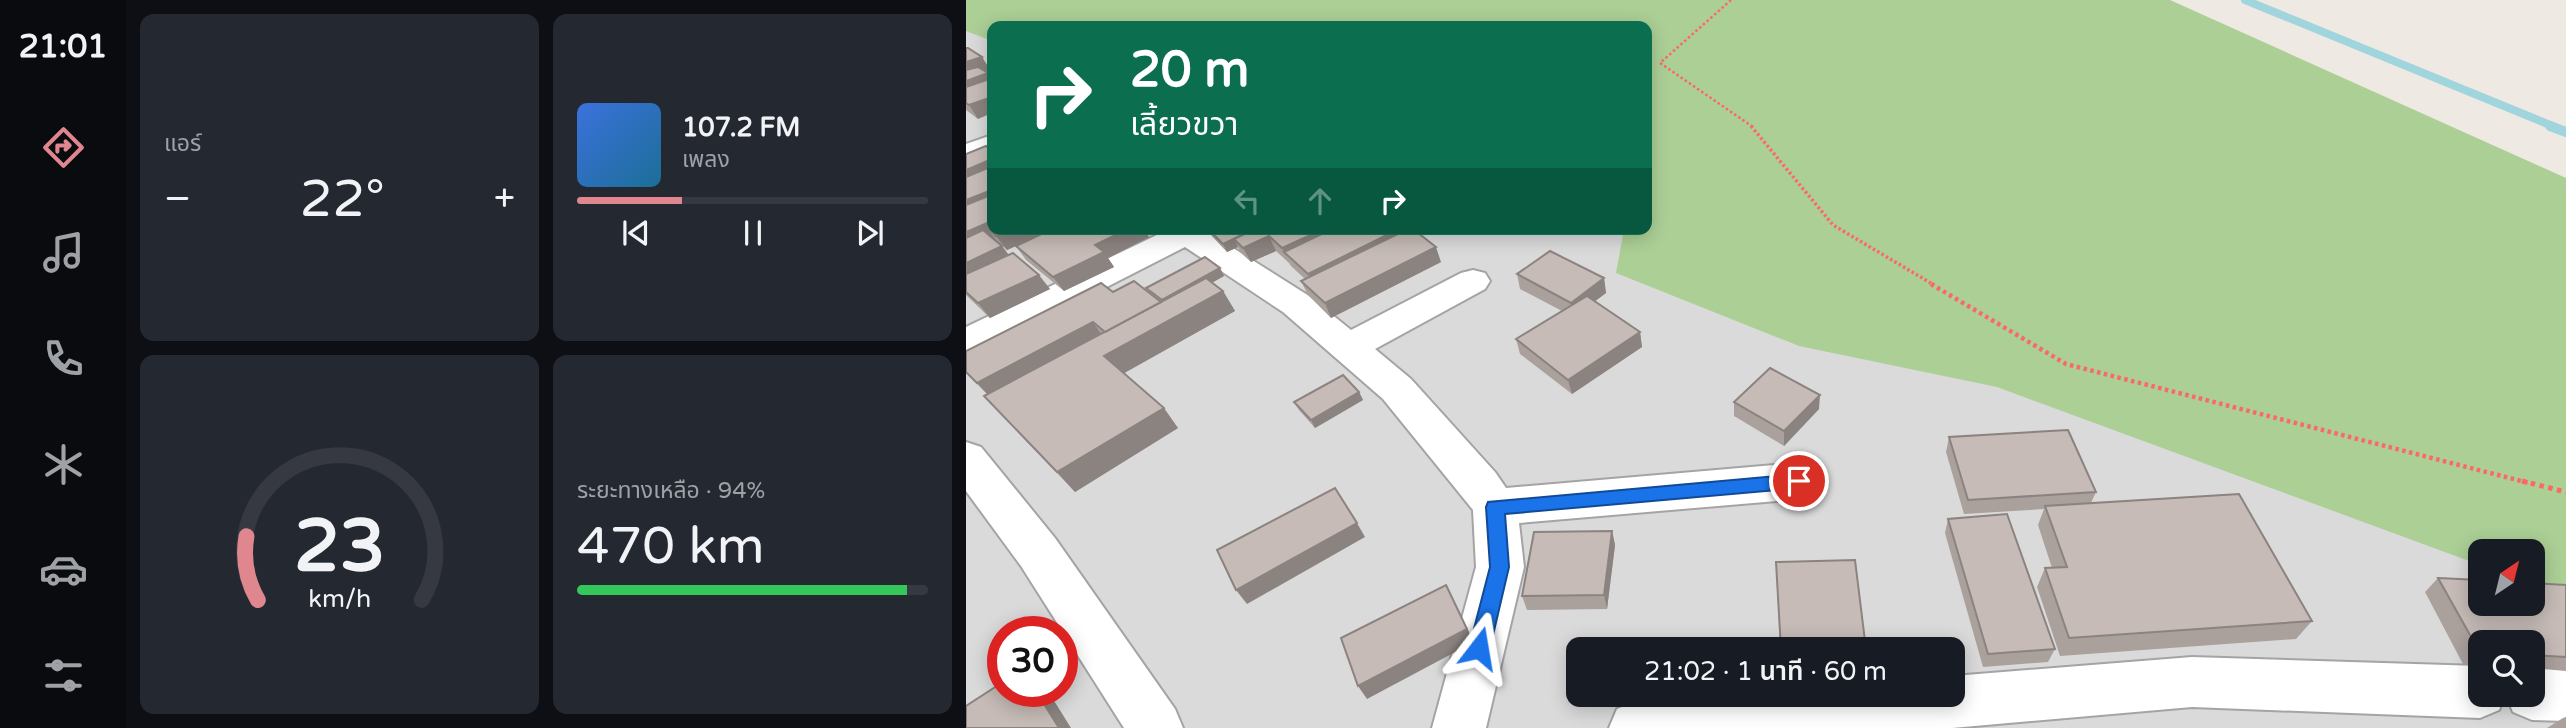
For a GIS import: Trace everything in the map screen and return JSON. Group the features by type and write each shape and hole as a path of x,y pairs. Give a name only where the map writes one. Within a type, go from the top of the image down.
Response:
{"street":[{"path":"966,154 987,146"},
{"path":"966,343 1176,235"},
{"path":"1190,235 1296,304 1397,389 1480,484 1495,507 1500,567 1459,728"},
{"path":"1346,348 1473,281"},
{"path":"966,458 1038,552 1156,728"},
{"path":"1495,507 1799,481"},
{"path":"1636,728 2192,682 2468,692"},
{"path":"2545,694 2566,695"}],"path":[{"path":"1731,0 1660,63 1752,126 1833,225 2054,357 2066,364 2566,492"}],"shaded area":[{"path":"966,0 987,21 987,235 1652,235 1652,231 2526,539 2468,539 2468,616 2545,616 2545,546 2566,553 2566,728 966,728"}],"green space":[{"path":"966,0 2170,0 2566,178 2566,597 2545,590 2545,539 2468,539 2468,561 1997,387 1799,346 1616,273 1623,235 1652,235 1652,21 987,21 987,39 966,31"}],"building":[{"path":"968,48 982,57 966,62"},
{"path":"978,67 987,73 966,81 966,70"},
{"path":"987,80 987,99 969,105 966,103 966,87"},
{"path":"987,147 987,161 966,170 966,154"},
{"path":"987,168 987,192 966,200 966,177"},
{"path":"987,196 987,223 966,232 966,205"},
{"path":"983,230 1002,246 966,263 966,238"},
{"path":"1039,235 1116,235 1095,245 1104,252 1053,277 1016,246"},
{"path":"1214,235 1242,235 1223,244"},
{"path":"1242,235 1311,235 1282,248 1269,236 1243,248 1234,239"},
{"path":"1319,235 1387,235 1308,274 1284,252"},
{"path":"1396,235 1421,235 1436,247 1325,303 1301,281"},
{"path":"1550,251 1604,278 1571,303 1517,274"},
{"path":"1013,253 1039,275 978,303 966,292 966,274"},
{"path":"1205,257 1220,268 1162,300 1146,288"},
{"path":"1206,278 1223,291 1104,356 1164,408 1057,472 984,396"},
{"path":"1134,281 1161,302 1105,332 1093,322 977,383 966,372 966,351 1101,283 1113,292"},
{"path":"1587,296 1640,332 1568,380 1516,339"},
{"path":"1770,368 1820,395 1784,431 1734,402"},
{"path":"1343,375 1359,392 1311,420 1294,402"},
{"path":"2068,430 2096,492 1968,500 1949,437"},
{"path":"1335,488 1357,523 1236,590 1217,550"},
{"path":"2239,494 2312,621 2069,638 2045,568 2067,567 2045,506"},
{"path":"2007,514 2055,649 1988,654 1948,519"},
{"path":"1612,531 1604,595 1522,596 1534,532"},
{"path":"1855,560 1865,637 1780,637 1776,562"},
{"path":"2438,578 2468,579 2468,616 2545,616 2545,584 2566,585 2566,657 2545,656 2545,630 2468,631"},
{"path":"1446,585 1467,629 1358,686 1341,638"},
{"path":"987,692 987,707 1046,707 1059,728 966,728 966,706"}],"waterway":[{"path":"2245,0 2555,127"},
{"path":"2550,126 2566,132"}],"route":[{"path":"1479,648 1500,567 1495,507 1799,481"}]}
